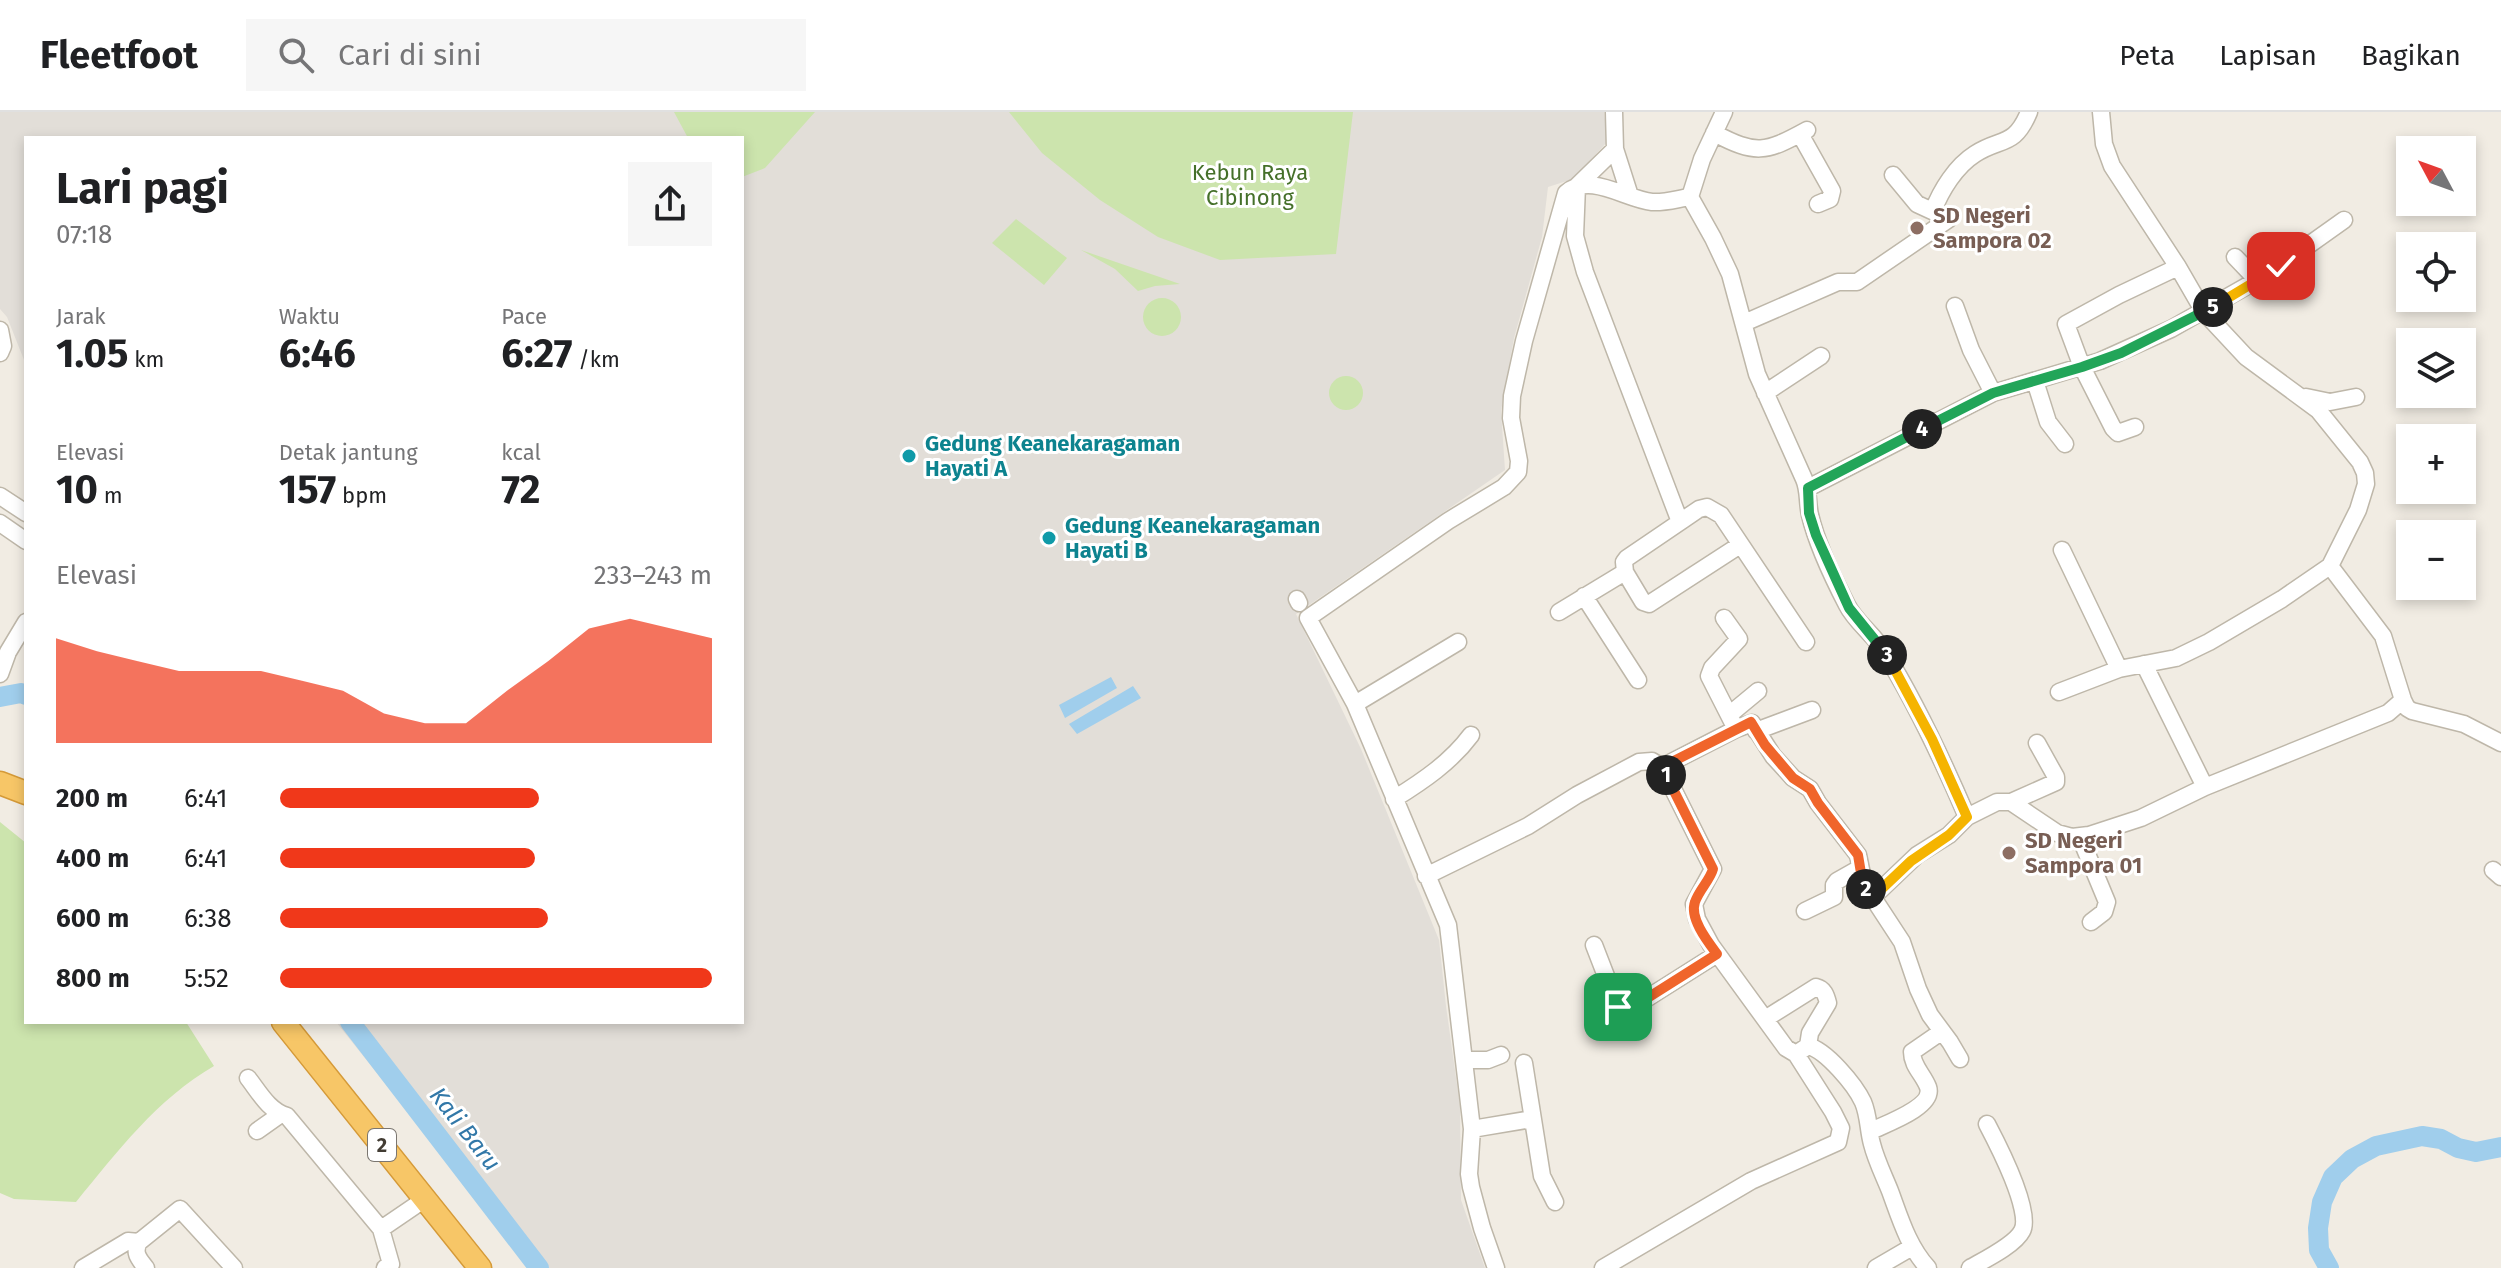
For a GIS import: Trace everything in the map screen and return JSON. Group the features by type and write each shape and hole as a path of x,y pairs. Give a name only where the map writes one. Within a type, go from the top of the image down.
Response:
{"highway":[{"path":"0,783 24,792"},
{"path":"0,799 24,807"},
{"name":"2","path":"285,1024 421,1186 497,1268"},
{"name":"2","path":"302,1024 480,1268"}],"street":[{"path":"1614,112 1615,149 1630,196"},
{"path":"1724,112 1702,159 1690,197 1730,274 1751,355 1808,488 1809,513 1816,535 1849,608 1886,654 1932,739 1967,817"},
{"path":"1933,211 1950,180 1964,163 1982,150 2008,140 2024,123 2029,112"},
{"path":"2059,692 2119,669 2176,658 2253,618 2330,566 2364,496 2365,473 2335,429 2302,397 2246,357 2204,312 2112,166 2104,144 2101,112"},
{"path":"1714,133 1757,150 1803,132 1832,191 1830,199 1818,204"},
{"path":"1496,1268 1482,1228 1469,1174 1472,1129 1448,925 1355,704 1308,618 1448,521 1504,487 1518,472 1519,461 1511,418 1512,396 1528,326 1566,193 1615,149"},
{"path":"1744,323 1838,282 1857,282 1953,221 1912,199 1893,175"},
{"path":"1577,186 1592,186 1651,202 1690,197"},
{"path":"1577,186 1575,236 1585,272 1680,522"},
{"path":"1808,488 1993,393 2082,367 2132,348 2204,312 2294,257 2344,220"},
{"path":"2235,257 2257,280"},
{"path":"2135,427 2116,431 2082,367 2066,328 2068,321 2178,267"},
{"path":"1955,306 1971,350 1993,393"},
{"path":"0,330 3,346 0,353"},
{"path":"1765,393 1821,356"},
{"path":"2035,381 2043,412 2065,444"},
{"path":"2302,397 2330,402 2356,397"},
{"path":"0,496 24,512"},
{"path":"1740,545 1654,603 1643,602 1625,572 1624,562 1627,558 1699,509 1707,507 1721,515 1806,642"},
{"path":"0,523 24,540"},
{"path":"2062,550 2119,669"},
{"path":"2330,566 2383,636 2407,708 2464,724 2501,743"},
{"path":"1559,612 1625,572"},
{"path":"1584,596 1638,680"},
{"path":"1724,618 1739,639 1712,668 1709,676 1732,722"},
{"path":"1,672 8,652 24,625"},
{"path":"1355,704 1458,642"},
{"path":"2144,664 2205,787"},
{"path":"1662,767 1732,722 1758,691"},
{"path":"2011,802 2057,833 2080,837 2111,830 2205,787 2388,713 2403,700"},
{"path":"1756,731 1812,710"},
{"path":"1732,722 1750,722 1793,778 1810,789 1858,855 1864,884 1902,942 1918,989 1941,1032 1960,1059"},
{"path":"1394,799 1450,758 1471,735"},
{"path":"1872,898 1911,861 1949,835 1967,817 1997,802 2011,802 2056,782 2037,743"},
{"path":"1426,876 1528,826 1626,768 1645,760 1662,767 1713,869 1694,908 1702,932 1786,1048 1824,1054 1861,1098 1867,1112 1874,1151 1912,1247 1928,1268"},
{"path":"2057,833 2059,852"},
{"path":"2080,837 2107,902 2104,912 2091,922"},
{"path":"1805,911 1834,897 1837,881 1860,868"},
{"path":"1594,945 1618,1007 1624,1011 1717,954"},
{"path":"1765,1019 1819,988 1828,1003 1802,1050"},
{"path":"1871,1131 1908,1114 1928,1096 1929,1088 1912,1058 1912,1052 1941,1032"},
{"path":"1603,1268 1741,1186 1838,1142 1841,1128 1802,1050"},
{"path":"1464,1060 1488,1060 1501,1055"},
{"path":"1524,1063 1542,1176 1555,1202"},
{"path":"248,1078 265,1101 287,1116 381,1229 389,1267"},
{"path":"257,1131 281,1114"},
{"path":"1472,1129 1532,1119"},
{"path":"1970,1268 2007,1246 2023,1231 2024,1223 2015,1181 1987,1124"},
{"path":"381,1229 421,1186"},
{"path":"146,1268 137,1255 139,1242 180,1209 234,1268"},
{"path":"83,1268 128,1241 139,1242"},
{"path":"1876,1268 1912,1247"}],"shaded area":[{"path":"0,112 1604,112 1608,141 1573,179 1548,187 1542,237 1514,338 1501,411 1505,470 1296,614 1361,749 1439,940 1460,1106 1461,1200 1485,1268 533,1268 338,1024 744,1024 744,136 24,136 24,360 7,317 0,309"}],"green space":[{"path":"674,112 815,112 765,168 744,176 744,136 687,136"},
{"name":"Kebun Raya Cibinong","path":"1009,112 1353,112 1336,254 1220,260 1158,237 1100,200 1042,153"},
{"path":"1016,219 1067,258 1044,285 992,243"},
{"path":"1081,250 1180,284 1138,291 1115,269"},
{"path":"1162,298 1176,303 1181,317 1176,331 1162,336 1148,331 1143,317 1148,303"},
{"path":"1346,376 1358,381 1363,393 1358,405 1346,410 1334,405 1329,393 1334,381"},
{"path":"0,822 24,841 24,1024 187,1024 214,1066 156,1110 76,1202 14,1199 0,1193"}],"water":[{"path":"1111,677 1117,688 1065,718 1059,705"},
{"path":"1133,686 1141,698 1077,734 1069,724"}],"waterway":[{"name":"Kali Baru","path":"0,697 24,694"},
{"name":"Kali Baru","path":"352,1024 539,1268"},
{"path":"2329,1268 2319,1250 2322,1202 2333,1177 2352,1159 2376,1146 2422,1136 2441,1139 2458,1148 2476,1152 2501,1147"}],"place":[{"name":"SD Negeri Sampora 02","path":"1917,228"},
{"name":"Gedung Keanekaragaman Hayati A","path":"909,456"},
{"name":"Gedung Keanekaragaman Hayati B","path":"1049,538"},
{"name":"SD Negeri Sampora 01","path":"2009,853"}],"route":[{"path":"1618,1007 1624,1011 1630,1009 1717,954 1702,932 1694,908 1713,869 1662,767 1751,722 1765,745 1793,778 1810,789 1858,855 1862,879 1872,898 1904,866 1949,835 1967,817 1906,689 1886,654 1849,608 1816,535 1809,513 1808,488 1993,393 2082,367 2143,343 2204,312 2281,266"}]}
